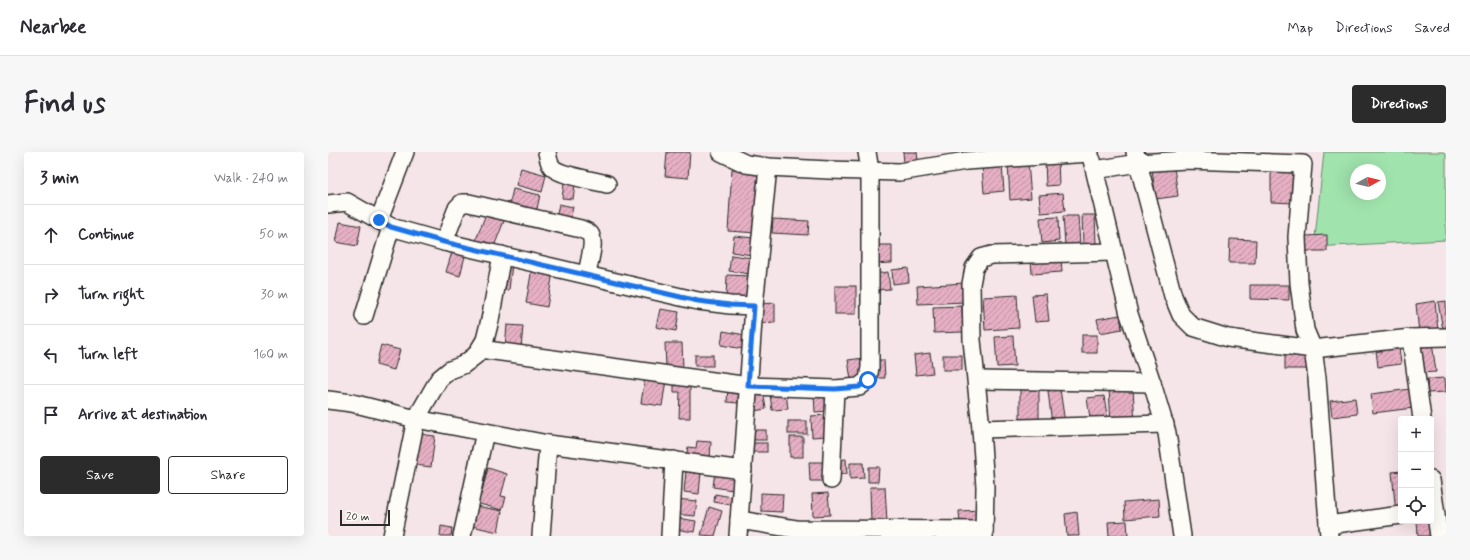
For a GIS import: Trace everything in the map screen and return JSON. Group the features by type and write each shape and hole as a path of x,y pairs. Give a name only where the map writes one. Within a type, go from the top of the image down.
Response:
{"street":[{"path":"364,316 385,223 405,152"},
{"path":"547,152 552,167 560,172 607,184"},
{"path":"721,152 746,164 768,167 899,172 966,161 1090,152 1101,168 1114,252 1129,314 1167,433 1182,536"},
{"path":"480,349 748,386 835,389 859,387 868,380 870,375 870,171 867,152"},
{"path":"1101,168 1134,160 1304,158 1297,245 1305,330 1313,349 1321,420 1329,531 1398,516"},
{"path":"1134,160 1173,296 1181,315 1193,327 1228,338 1313,349 1411,338 1446,337"},
{"path":"768,167 754,306 739,528 984,533 985,487 982,429 972,340 971,284 974,268 981,258 992,255 1114,252"},
{"path":"328,204 347,202 385,223 444,242 698,301 754,306"},
{"path":"444,242 457,208 462,203 469,203 581,229 588,232 593,243 586,274"},
{"path":"392,536 416,419 439,379 450,370 463,365 476,355 485,340 502,255"},
{"path":"1411,338 1422,416"},
{"path":"977,380 1152,383"},
{"path":"831,480 835,389"},
{"path":"328,400 416,419 548,444 743,470"},
{"path":"982,429 1164,424"},
{"path":"462,536 485,432"},
{"path":"541,536 548,444"},
{"path":"670,536 674,460"},
{"path":"1434,515 1439,536"}],"green space":[{"path":"1324,152 1446,152 1446,240 1314,247"}],"building":[{"path":"667,152 690,152 688,178 665,176"},
{"path":"903,152 917,152 918,161 904,163"},
{"path":"1058,159 1059,185 1046,186 1045,160"},
{"path":"1028,162 1031,198 1010,200 1008,163"},
{"path":"1002,165 1004,191 984,193 982,166"},
{"path":"1174,167 1178,196 1156,199 1152,170"},
{"path":"521,168 546,175 542,192 516,185"},
{"path":"732,169 761,170 757,233 728,231"},
{"path":"1271,172 1294,172 1294,203 1271,202"},
{"path":"565,176 576,178 573,199 562,198"},
{"path":"513,189 540,195 536,213 509,207"},
{"path":"1063,193 1065,211 1041,213 1039,195"},
{"path":"559,204 573,207 570,221 556,218"},
{"path":"486,214 504,221 493,249 475,242"},
{"path":"1082,215 1095,215 1096,244 1083,244"},
{"path":"1063,216 1078,216 1080,244 1065,245"},
{"path":"1058,217 1059,241 1042,243 1040,218"},
{"path":"773,219 809,221 808,235 772,233"},
{"path":"340,222 361,226 357,246 336,242"},
{"path":"1327,235 1327,251 1306,251 1306,236"},
{"path":"734,236 754,238 752,255 732,252"},
{"path":"1230,239 1256,240 1255,263 1229,263"},
{"path":"871,245 892,245 892,263 871,264"},
{"path":"452,252 465,256 460,276 446,272"},
{"path":"731,255 752,258 750,274 729,271"},
{"path":"1061,258 1062,272 1032,274 1031,260"},
{"path":"503,263 512,264 509,290 500,289"},
{"path":"532,268 553,272 547,307 526,303"},
{"path":"908,268 909,282 893,284 892,270"},
{"path":"888,272 890,289 877,290 875,274"},
{"path":"727,275 750,276 748,299 726,298"},
{"path":"965,283 966,302 918,304 917,286"},
{"path":"1250,285 1289,285 1289,300 1250,299"},
{"path":"835,286 856,286 856,314 835,314"},
{"path":"1046,294 1049,321 1035,322 1032,295"},
{"path":"1017,295 1019,328 985,330 983,297"},
{"path":"1435,301 1438,331 1419,333 1416,304"},
{"path":"1446,301 1446,329 1443,330 1438,302"},
{"path":"775,303 775,322 761,323 760,304"},
{"path":"962,306 963,332 934,333 933,307"},
{"path":"660,309 679,312 676,331 656,327"},
{"path":"1120,315 1122,329 1100,333 1097,319"},
{"path":"507,325 523,326 521,349 505,347"},
{"path":"723,331 745,335 743,349 721,345"},
{"path":"1082,335 1097,335 1097,353 1082,353"},
{"path":"1013,336 1015,366 997,367 995,337"},
{"path":"1432,342 1436,372 1420,373 1417,344"},
{"path":"665,343 682,343 683,368 666,368"},
{"path":"381,345 400,350 394,370 376,365"},
{"path":"1399,347 1401,364 1378,367 1376,350"},
{"path":"1285,351 1307,351 1307,369 1285,369"},
{"path":"930,353 933,373 916,375 914,355"},
{"path":"695,355 713,355 713,366 695,366"},
{"path":"943,355 962,355 962,370 943,370"},
{"path":"864,358 866,377 851,380 848,360"},
{"path":"872,360 884,360 885,378 873,378"},
{"path":"645,377 666,380 662,406 641,403"},
{"path":"1445,378 1446,392 1428,393 1427,379"},
{"path":"674,382 690,382 690,418 679,418 680,392 674,392"},
{"path":"1020,385 1039,386 1039,422 1020,422"},
{"path":"728,387 739,388 738,403 727,402"},
{"path":"1133,387 1135,425 1111,426 1109,388"},
{"path":"1060,389 1065,423 1052,424 1048,391"},
{"path":"1411,389 1413,408 1373,413 1371,394"},
{"path":"763,390 766,409 754,411 751,392"},
{"path":"786,392 788,409 772,410 770,394"},
{"path":"828,393 829,411 815,412 814,394"},
{"path":"1104,396 1108,422 1091,425 1087,398"},
{"path":"1355,398 1357,414 1332,417 1330,401"},
{"path":"826,415 827,436 812,437 811,416"},
{"path":"788,421 807,421 807,434 788,434"},
{"path":"749,430 766,430 766,440 749,440"},
{"path":"419,434 435,436 431,467 415,465"},
{"path":"790,437 803,437 803,457 790,457"},
{"path":"697,441 711,442 710,458 686,456 688,447 696,448"},
{"path":"751,443 767,443 767,452 751,452"},
{"path":"846,459 847,474 833,475 833,460"},
{"path":"809,462 827,462 828,481 810,481"},
{"path":"850,463 863,463 864,478 850,479"},
{"path":"868,467 879,467 878,482 868,482"},
{"path":"488,468 507,474 501,496 506,497 502,510 476,503 479,494 481,495"},
{"path":"686,471 701,472 699,494 684,492"},
{"path":"715,471 736,474 733,490 713,487"},
{"path":"1398,471 1398,514 1396,514 1392,472"},
{"path":"870,487 885,487 887,522 871,523"},
{"path":"761,493 783,494 782,512 761,511"},
{"path":"828,493 830,515 813,516 812,494"},
{"path":"715,494 732,497 731,505 714,502"},
{"path":"675,499 697,501 695,516 674,514"},
{"path":"1159,499 1160,516 1125,519 1124,502"},
{"path":"471,505 502,511 498,532 467,525"},
{"path":"709,507 722,511 715,536 701,535"},
{"path":"981,510 982,524 960,525 959,511"},
{"path":"1077,512 1079,536 1067,536 1065,514"},
{"path":"677,518 696,521 694,532 675,529"},
{"path":"1127,521 1128,536 1109,536 1108,522"},
{"path":"1417,524 1431,524 1432,536 1418,536"},
{"path":"441,526 452,528 451,536 440,536"}],"route":[{"path":"379,220 391,227 444,242 561,268 628,285 698,301 754,306 748,386 835,389 859,387 868,380"}]}
